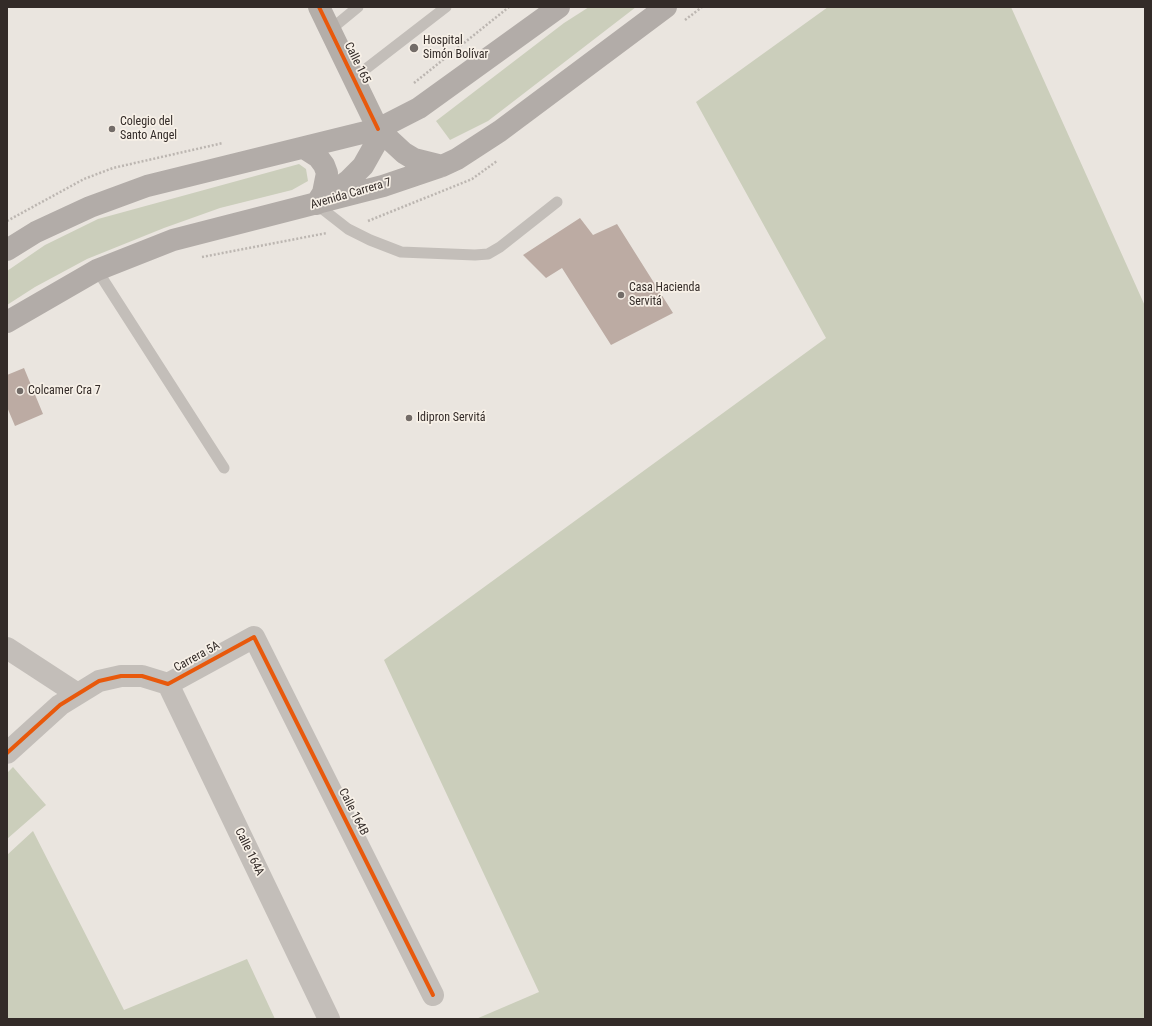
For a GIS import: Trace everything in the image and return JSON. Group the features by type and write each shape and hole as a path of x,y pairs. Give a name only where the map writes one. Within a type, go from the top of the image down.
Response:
{"main road":[{"path":"7,250 36,232 90,207 147,186 378,129 419,108 559,7"},
{"name":"Avenida Carrera 7","path":"7,322 97,270 173,240 383,186 458,159 484,143 666,7"},
{"path":"378,129 390,142 409,156 442,166"},
{"path":"316,204 334,192 363,166 376,143 378,129"},
{"path":"304,148 318,157 324,165 327,173 323,193 316,204"}],"street":[{"name":"Calle 165","path":"319,7 378,129"},
{"name":"Carrera 5A","path":"7,753 60,705 99,681 121,676 142,676 168,684 254,637"},
{"name":"Calle 164B","path":"254,637 433,995"},
{"path":"7,648 76,694"},
{"name":"Calle 164A","path":"168,684 329,1019"}],"lane":[{"path":"330,30 358,7"},
{"path":"354,78 446,7"},
{"path":"316,204 348,229 370,240 401,252 488,254 557,202"},
{"path":"97,270 224,468"}],"path":[{"path":"411,86 509,7"},
{"path":"198,258 348,229 472,180"}],"green space":[{"path":"589,7 636,7 488,121 450,140 436,121 564,23"},
{"path":"828,7 1011,7 1145,306 1145,1019 476,1019 539,992 384,660 826,338 696,102"},
{"path":"299,164 306,169 308,181 292,190 220,208 164,228 87,259 35,287 7,305 7,271 45,245 98,219"},
{"path":"13,767 46,805 7,839 7,773"},
{"path":"33,831 124,1010 247,959 275,1019 7,1019 7,855"}],"building":[{"name":"Casa Hacienda Servitá","path":"580,218 593,235 617,224 673,313 611,345 562,268 546,278 523,255"},
{"name":"Colcamer Cra 7","path":"24,368 43,414 15,426 7,407 7,375"}],"cycle path":[{"path":"319,7 378,129"},
{"path":"7,753 60,705 99,681 121,676 142,676 168,684 254,637 433,995"}],"place":[{"name":"Hospital Simón Bolívar","path":"414,48"},
{"name":"Colegio del Santo Angel","path":"112,129"},
{"name":"Casa Hacienda Servitá","path":"621,295"},
{"name":"Colcamer Cra 7","path":"20,391"},
{"name":"Idipron Servitá","path":"409,418"}]}
